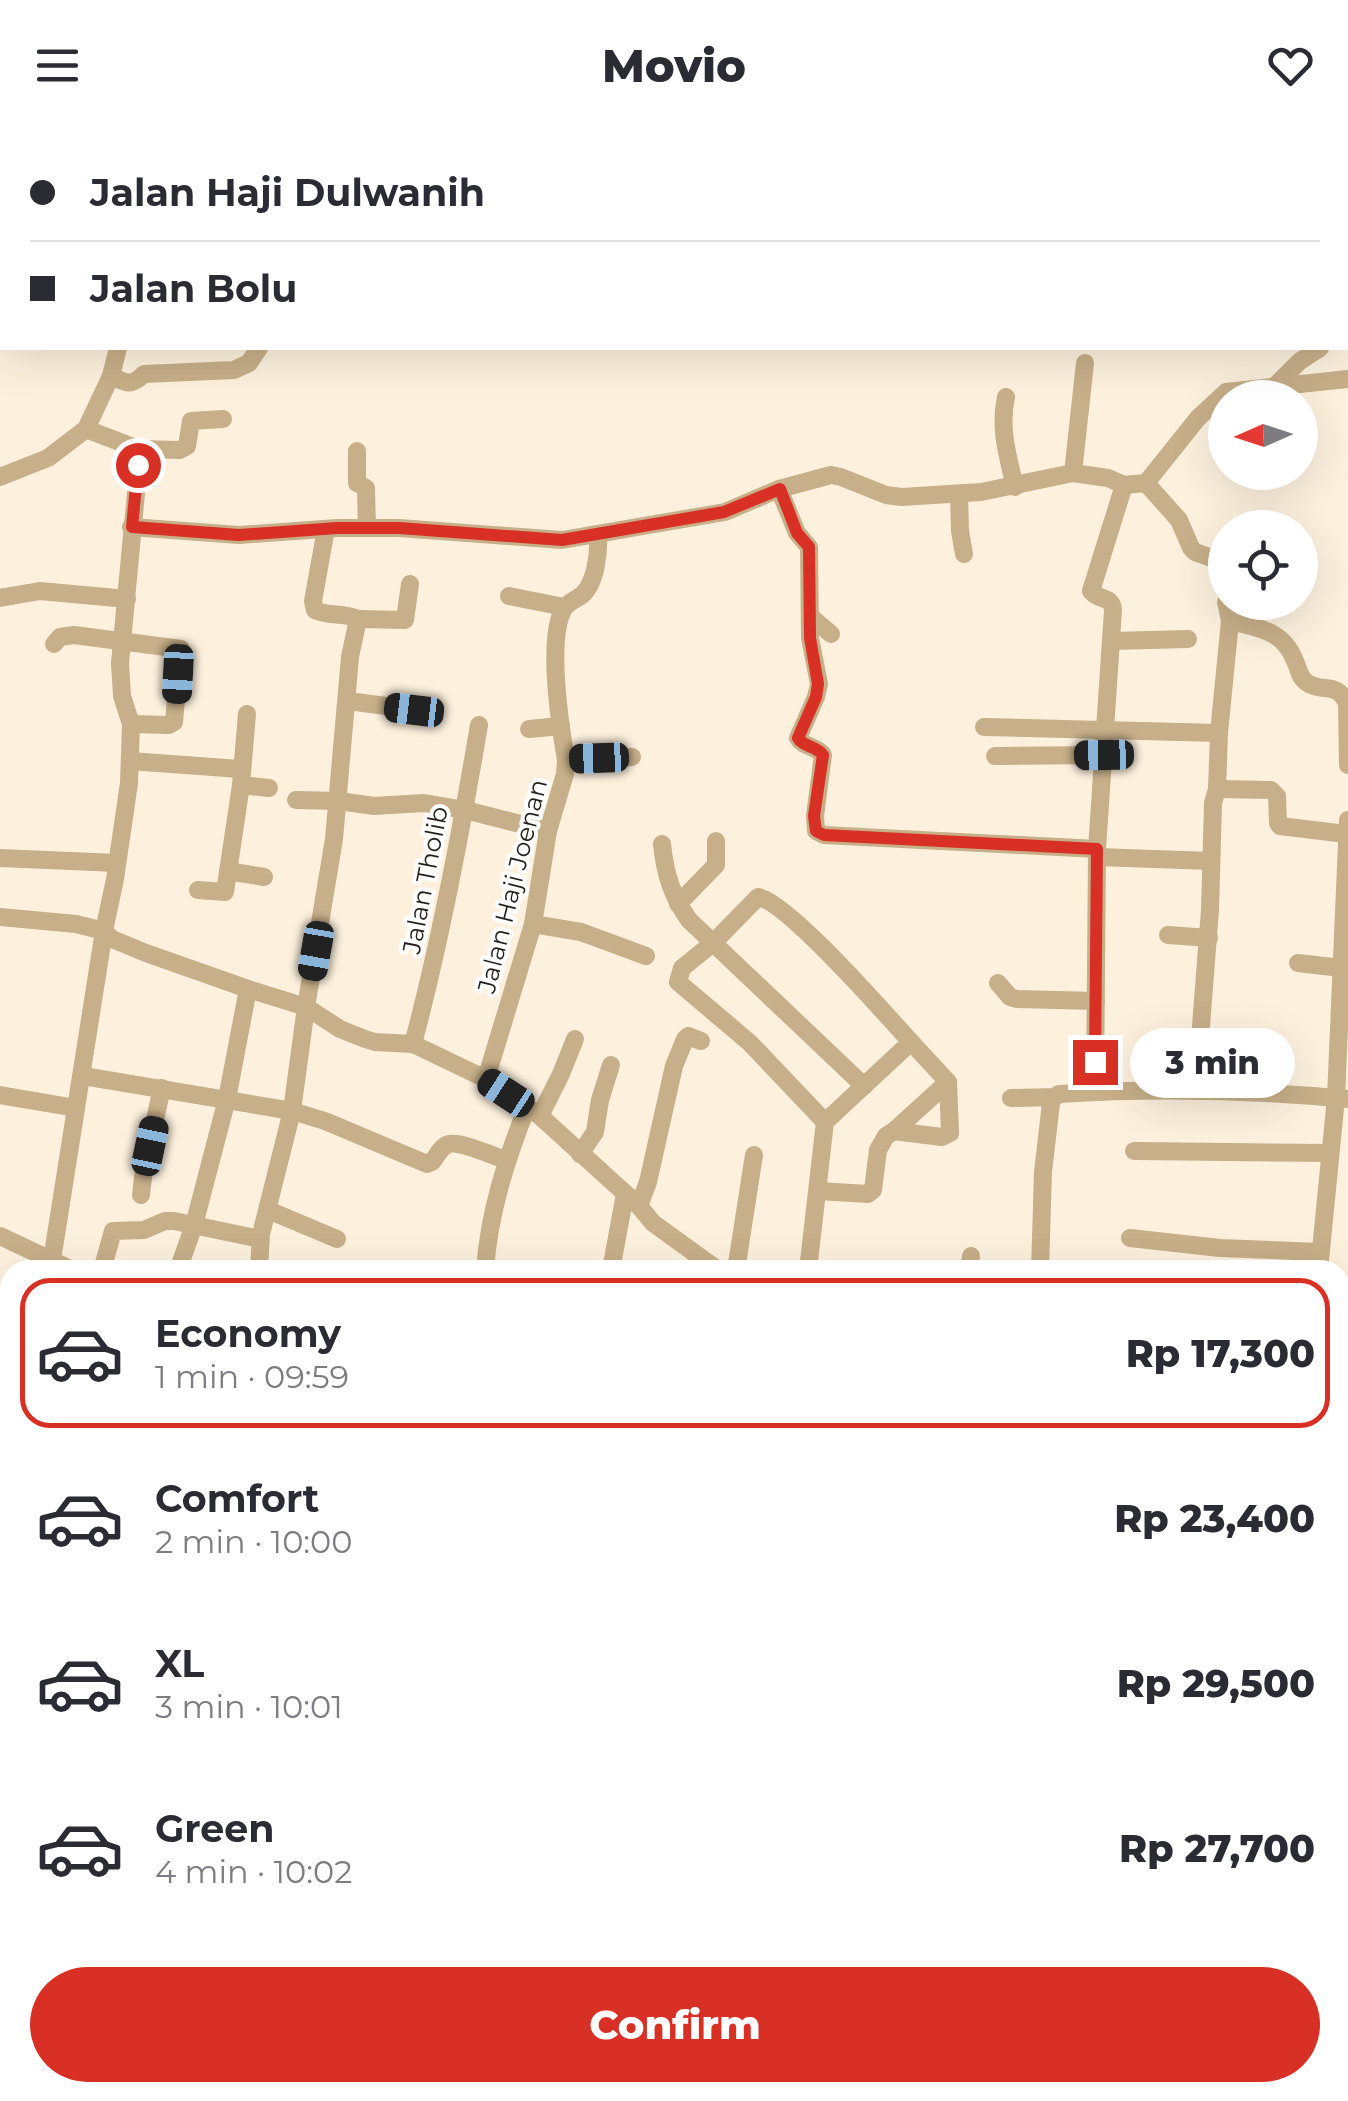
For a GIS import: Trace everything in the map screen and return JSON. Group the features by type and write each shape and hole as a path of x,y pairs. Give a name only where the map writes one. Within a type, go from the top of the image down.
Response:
{"street":[{"path":"0,477 48,458 86,429 111,376 118,350"},
{"path":"111,376 126,383 136,382 144,374 234,370 248,364 258,350"},
{"path":"1281,380 1317,350"},
{"path":"1073,473 1084,363"},
{"path":"1318,383 1348,379"},
{"path":"1006,397 1002,432 1015,487"},
{"path":"132,527 239,535 399,528 562,540 724,512 780,489 832,475 886,496 902,497 959,495 1073,473 1108,478 1124,485 1146,482 1208,408"},
{"path":"86,429 138,450 180,450 187,446 191,421 223,419"},
{"path":"0,1236 52,1260 130,761 131,724 122,696 120,664 138,450"},
{"path":"358,451 357,483 366,488 367,528"},
{"path":"1146,482 1179,520 1191,548 1208,556"},
{"path":"1095,1092 1098,853 1112,604 1090,590 1124,485"},
{"path":"780,489 797,533 809,547 810,638 818,690 798,738 823,755 814,816 819,834 1211,860"},
{"path":"959,495 964,554"},
{"path":"326,529 314,610 358,619 404,620 410,584"},
{"name":"Jalan Haji Joenan","path":"486,1080 532,924 548,831 565,774 555,657 564,607 587,588 599,549 598,535"},
{"path":"0,598 40,591 126,599"},
{"path":"509,596 564,607"},
{"path":"811,617 831,634"},
{"path":"259,1260 260,1239 292,1110 338,801 350,657 358,619"},
{"path":"1196,1090 1227,620"},
{"path":"1246,620 1276,635 1293,655 1305,682 1334,688 1345,697 1348,764"},
{"path":"54,644 60,637 74,635 181,649"},
{"path":"1112,641 1188,639"},
{"path":"131,724 174,722 178,674"},
{"path":"348,701 424,711"},
{"path":"198,890 226,892 246,714"},
{"name":"Jalan Tholib","path":"413,1044 434,966 479,725"},
{"path":"529,729 561,726"},
{"path":"984,727 1219,733"},
{"path":"995,756 1104,755"},
{"path":"566,760 632,758"},
{"path":"130,761 241,777 269,788"},
{"path":"1217,789 1271,790 1276,796 1280,826 1347,827 1341,968 1342,1099 1330,1154 1319,1260"},
{"path":"296,800 374,806 424,803 548,831"},
{"path":"678,904 716,865 716,841"},
{"path":"662,844 670,889 690,920 864,1086"},
{"path":"0,858 117,863"},
{"path":"228,871 264,877"},
{"path":"825,1122 750,1043 678,982 682,968 758,897 772,902 838,964 948,1082 947,1136 894,1131"},
{"path":"0,916 104,931 116,941 306,1007 340,1029 365,1039 413,1044 486,1080 533,1111 653,1223 703,1260"},
{"path":"532,924 580,932 646,956"},
{"path":"1168,935 1208,938"},
{"path":"1298,962 1341,968"},
{"path":"998,982 1010,997 1017,999 1096,1001"},
{"path":"182,1260 226,1099 248,989"},
{"path":"614,1260 632,1200 655,1156 674,1066 688,1036 701,1041"},
{"path":"485,1260 488,1229 506,1160 533,1111 561,1074 576,1039"},
{"path":"809,1260 825,1122 910,1042"},
{"path":"580,1154 595,1132 611,1065"},
{"path":"82,1076 292,1110 428,1164 449,1144 506,1160"},
{"path":"818,1191 868,1194 880,1145 948,1082"},
{"path":"141,1195 162,1088"},
{"path":"1010,1098 1196,1090 1342,1099"},
{"path":"0,1095 76,1108"},
{"path":"1040,1260 1043,1172 1054,1097"},
{"path":"1134,1151 1330,1154"},
{"path":"738,1260 754,1156"},
{"path":"268,1210 337,1240"},
{"path":"105,1260 113,1230 144,1230 165,1221 260,1239"},
{"path":"1130,1238 1246,1257 1301,1260"}],"route":[{"path":"138,465 132,527 227,535 399,528 562,540 724,512 780,489 797,533 809,547 810,638 818,684 798,738 823,755 814,816 816,831 824,835 1097,849 1095,1062"}]}
